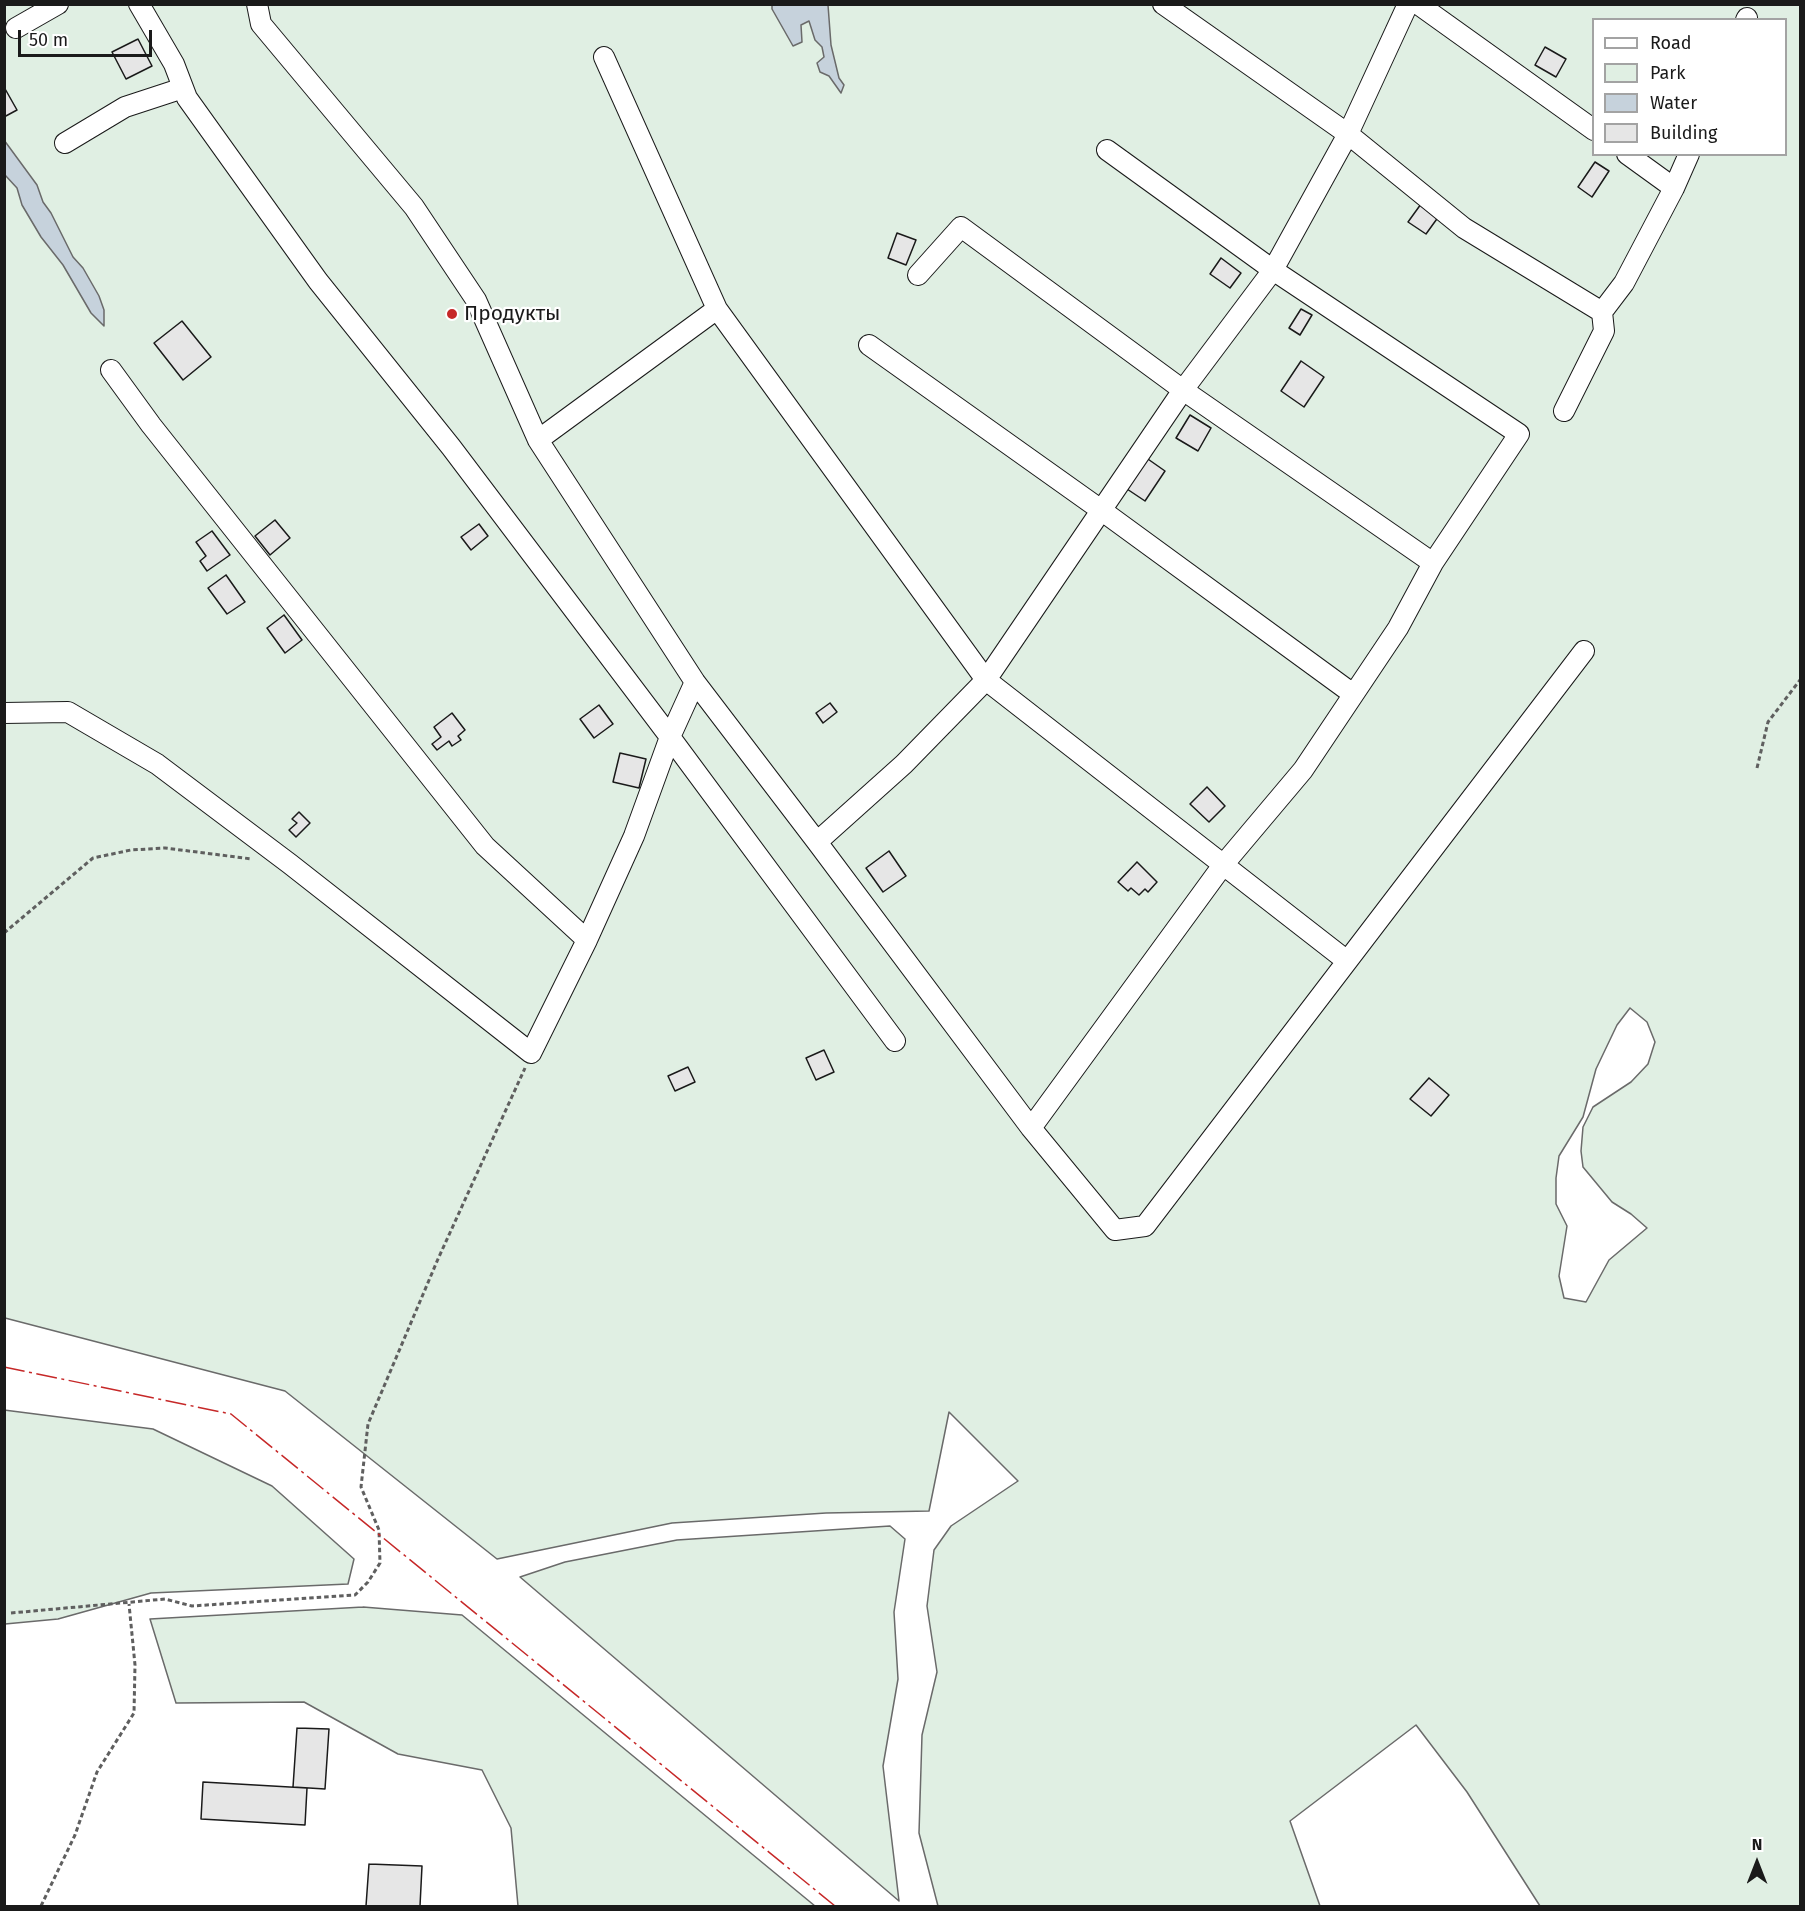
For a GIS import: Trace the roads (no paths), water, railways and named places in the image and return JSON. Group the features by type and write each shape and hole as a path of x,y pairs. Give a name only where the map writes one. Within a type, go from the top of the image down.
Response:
{"street":[{"path":"16,28 58,4"},
{"path":"139,4 174,64 187,98 318,281 452,447 894,1041"},
{"path":"257,4 261,24 414,207 476,300 538,440 695,682 1031,1128 1115,1230 1144,1226 1584,651"},
{"path":"1163,4 1348,134 1464,228 1602,312"},
{"path":"817,842 904,764 986,680 1183,390 1273,270 1348,134 1408,4"},
{"path":"1418,4 1592,129"},
{"path":"604,57 717,309 986,680 1347,961"},
{"path":"65,143 125,107 183,88"},
{"path":"1031,1128 1224,865 1303,770 1398,628 1433,563 1519,434 1273,270 1107,150"},
{"path":"1630,156 1674,188"},
{"path":"1564,411 1604,331 1602,312 1624,283 1674,188 1688,156"},
{"path":"918,275 961,227 1183,390 1433,563"},
{"path":"538,440 717,309"},
{"path":"869,345 1101,510 1353,694"},
{"path":"111,370 151,425 485,846 587,940"},
{"path":"4,713 68,712 157,764 290,864 531,1053 587,940 634,836 670,737 695,682"}],"water":[{"path":"772,5 828,5 831,45 839,78 844,85 841,93 829,76 820,72 817,63 824,57 822,47 815,40 809,21 801,25 802,42 793,46 772,9"},
{"path":"4,140 37,185 43,202 73,257 83,268 99,296 104,310 104,326 91,313 63,265 41,237 22,205 17,188 5,175"}],"place":[{"name":"Продукты","path":"452,314"}]}
